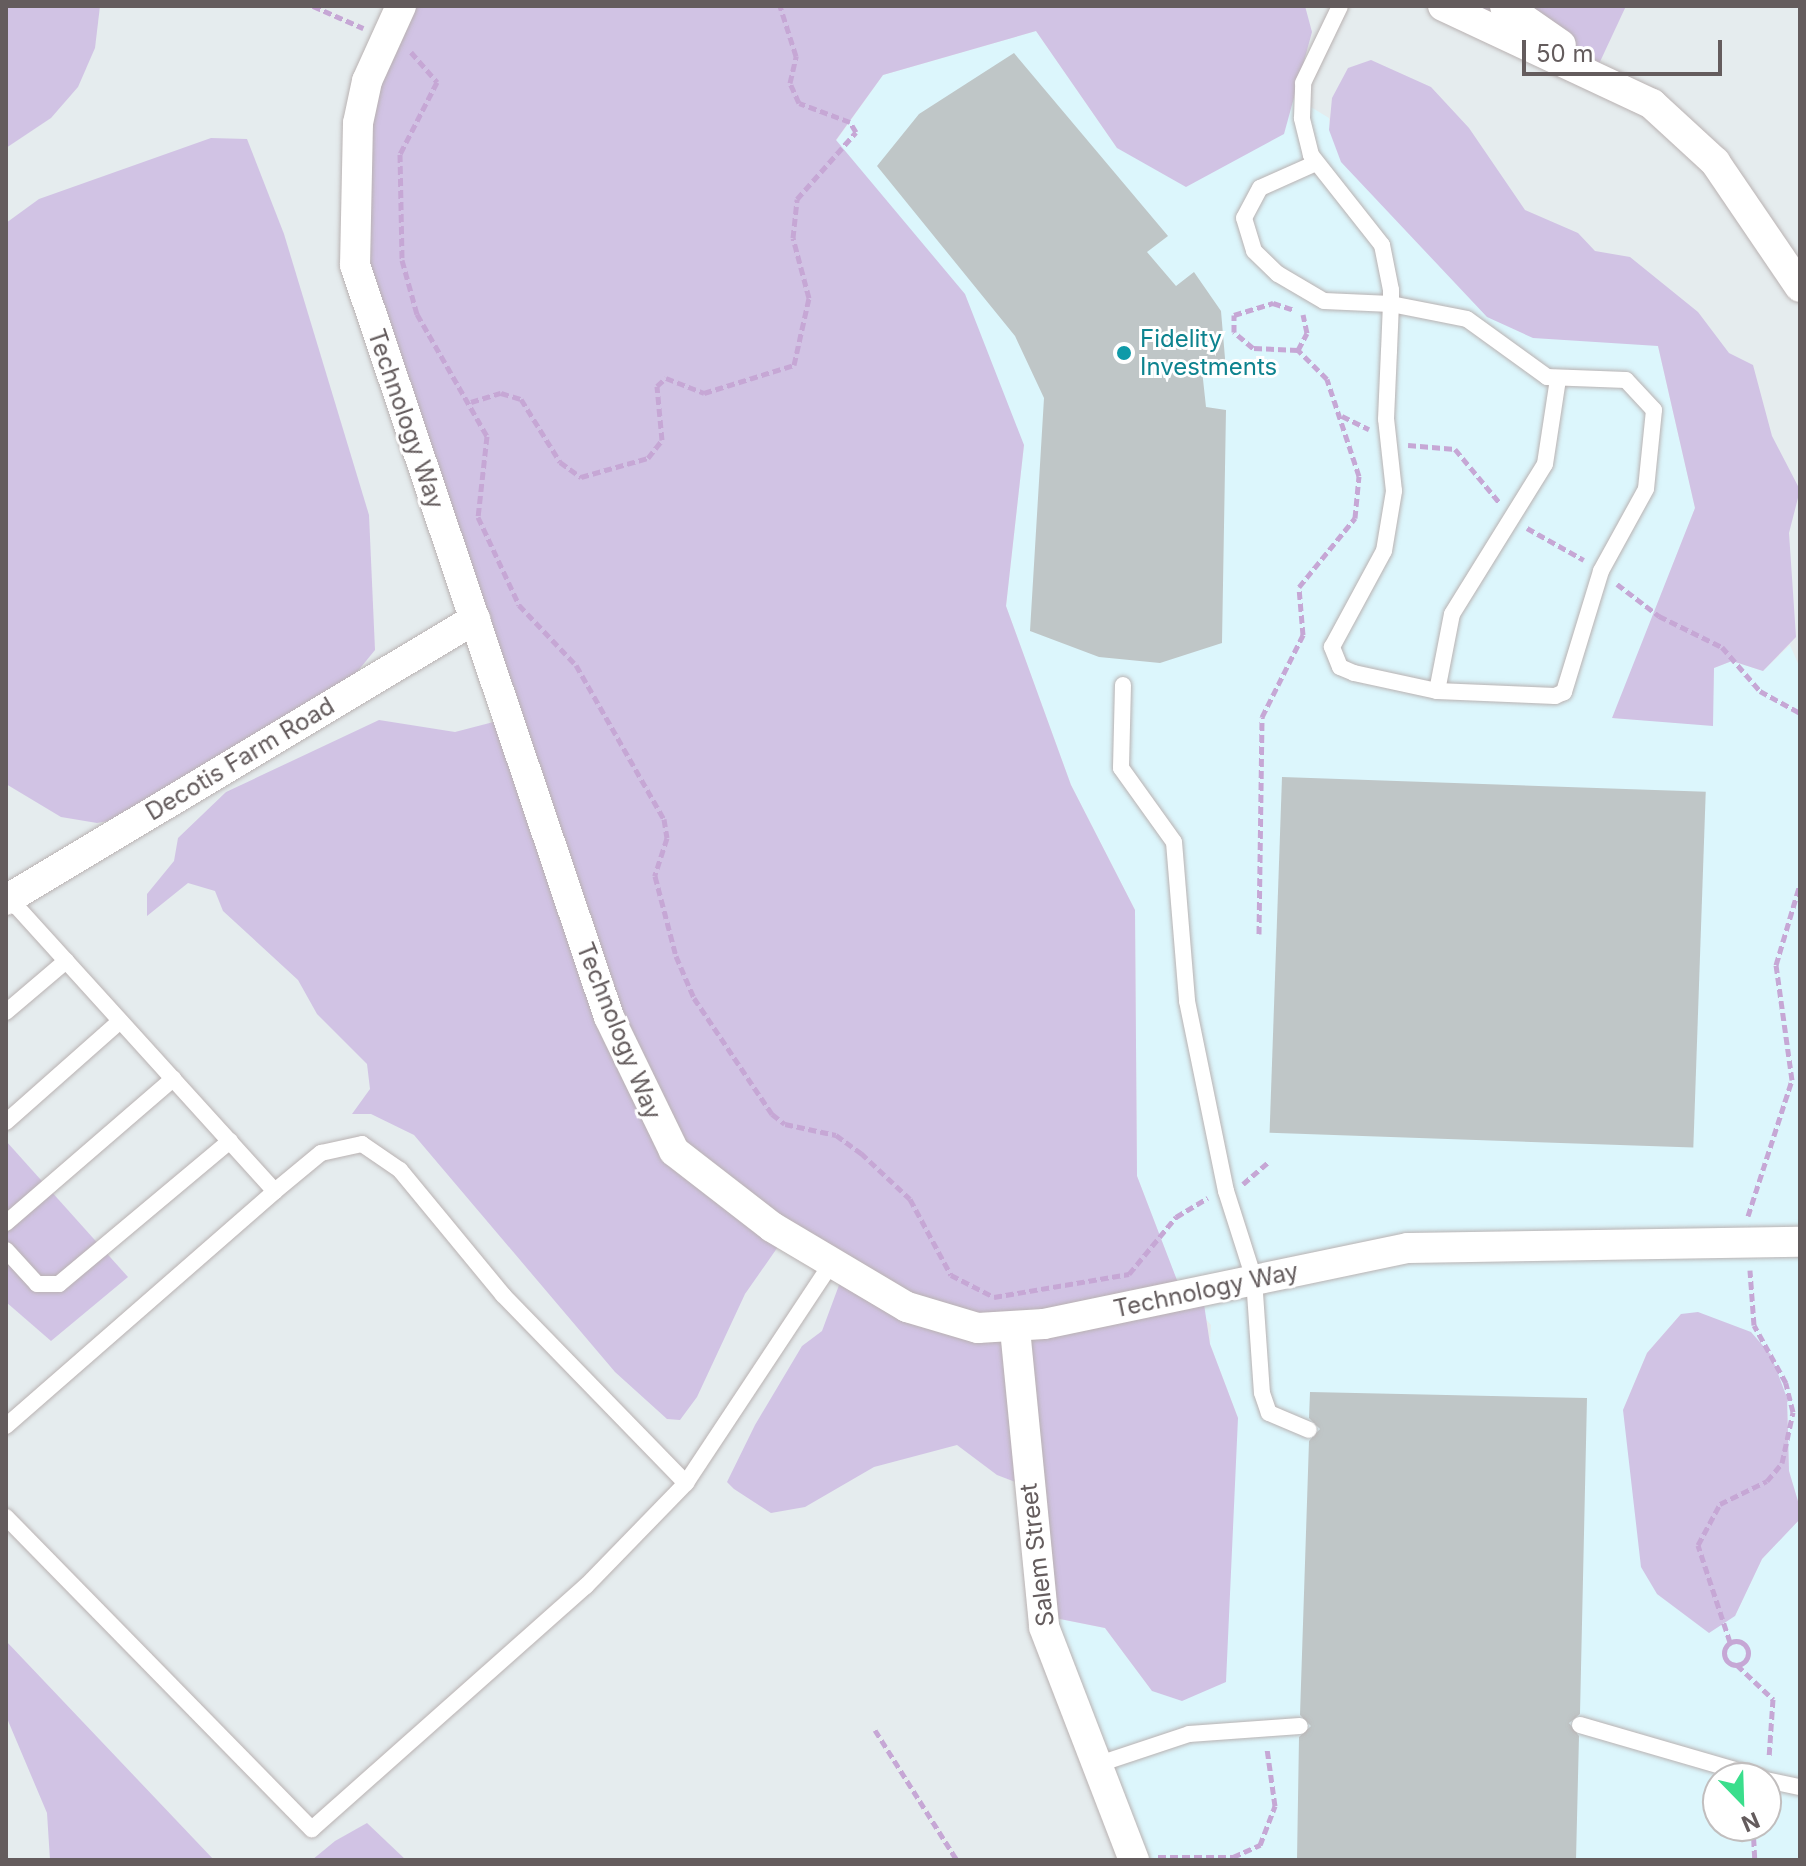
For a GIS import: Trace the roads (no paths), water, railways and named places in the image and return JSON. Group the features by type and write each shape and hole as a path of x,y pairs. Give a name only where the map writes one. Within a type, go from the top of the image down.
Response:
{"street":[{"name":"Technology Way","path":"401,6 384,37 367,81 352,167 355,265 609,1017 648,1111 674,1151 832,1262 946,1322 1015,1329 1408,1248 1800,1242"},
{"path":"1443,6 1592,74 1685,130 1747,203 1800,287"},
{"path":"1505,6 1592,74"},
{"name":"Decotis Farm Road","path":"8,899 475,619"},
{"name":"Salem Street","path":"1015,1329 1044,1627 1134,1859"}],"lane":[{"path":"1316,163 1260,188 1244,218 1254,251 1324,301 1391,304 1467,319 1527,367 1558,379 1626,380 1654,410 1646,489 1601,571 1564,692 1437,691 1354,673 1340,667 1332,647 1384,551 1392,520 1387,436 1391,304 1382,245 1316,163 1302,118 1303,83 1340,6"},
{"path":"1437,691 1452,614 1545,464 1558,379"},
{"path":"1123,685 1121,768 1174,842 1187,1001 1226,1191 1254,1279 1269,1413 1309,1430"},
{"path":"8,899 275,1191"},
{"path":"6,1012 66,961"},
{"path":"6,1122 120,1021"},
{"path":"6,1223 173,1079"},
{"path":"6,1250 37,1284 59,1284 230,1141"},
{"path":"6,1426 321,1153 362,1144 400,1170 503,1295 686,1483"},
{"path":"6,1517 312,1829 586,1586 686,1483 832,1262"},
{"path":"1580,1725 1708,1762"},
{"path":"1099,1764 1189,1734 1264,1726 1300,1726"}],"place":[{"name":"Fidelity Investments","path":"1124,353"}]}
